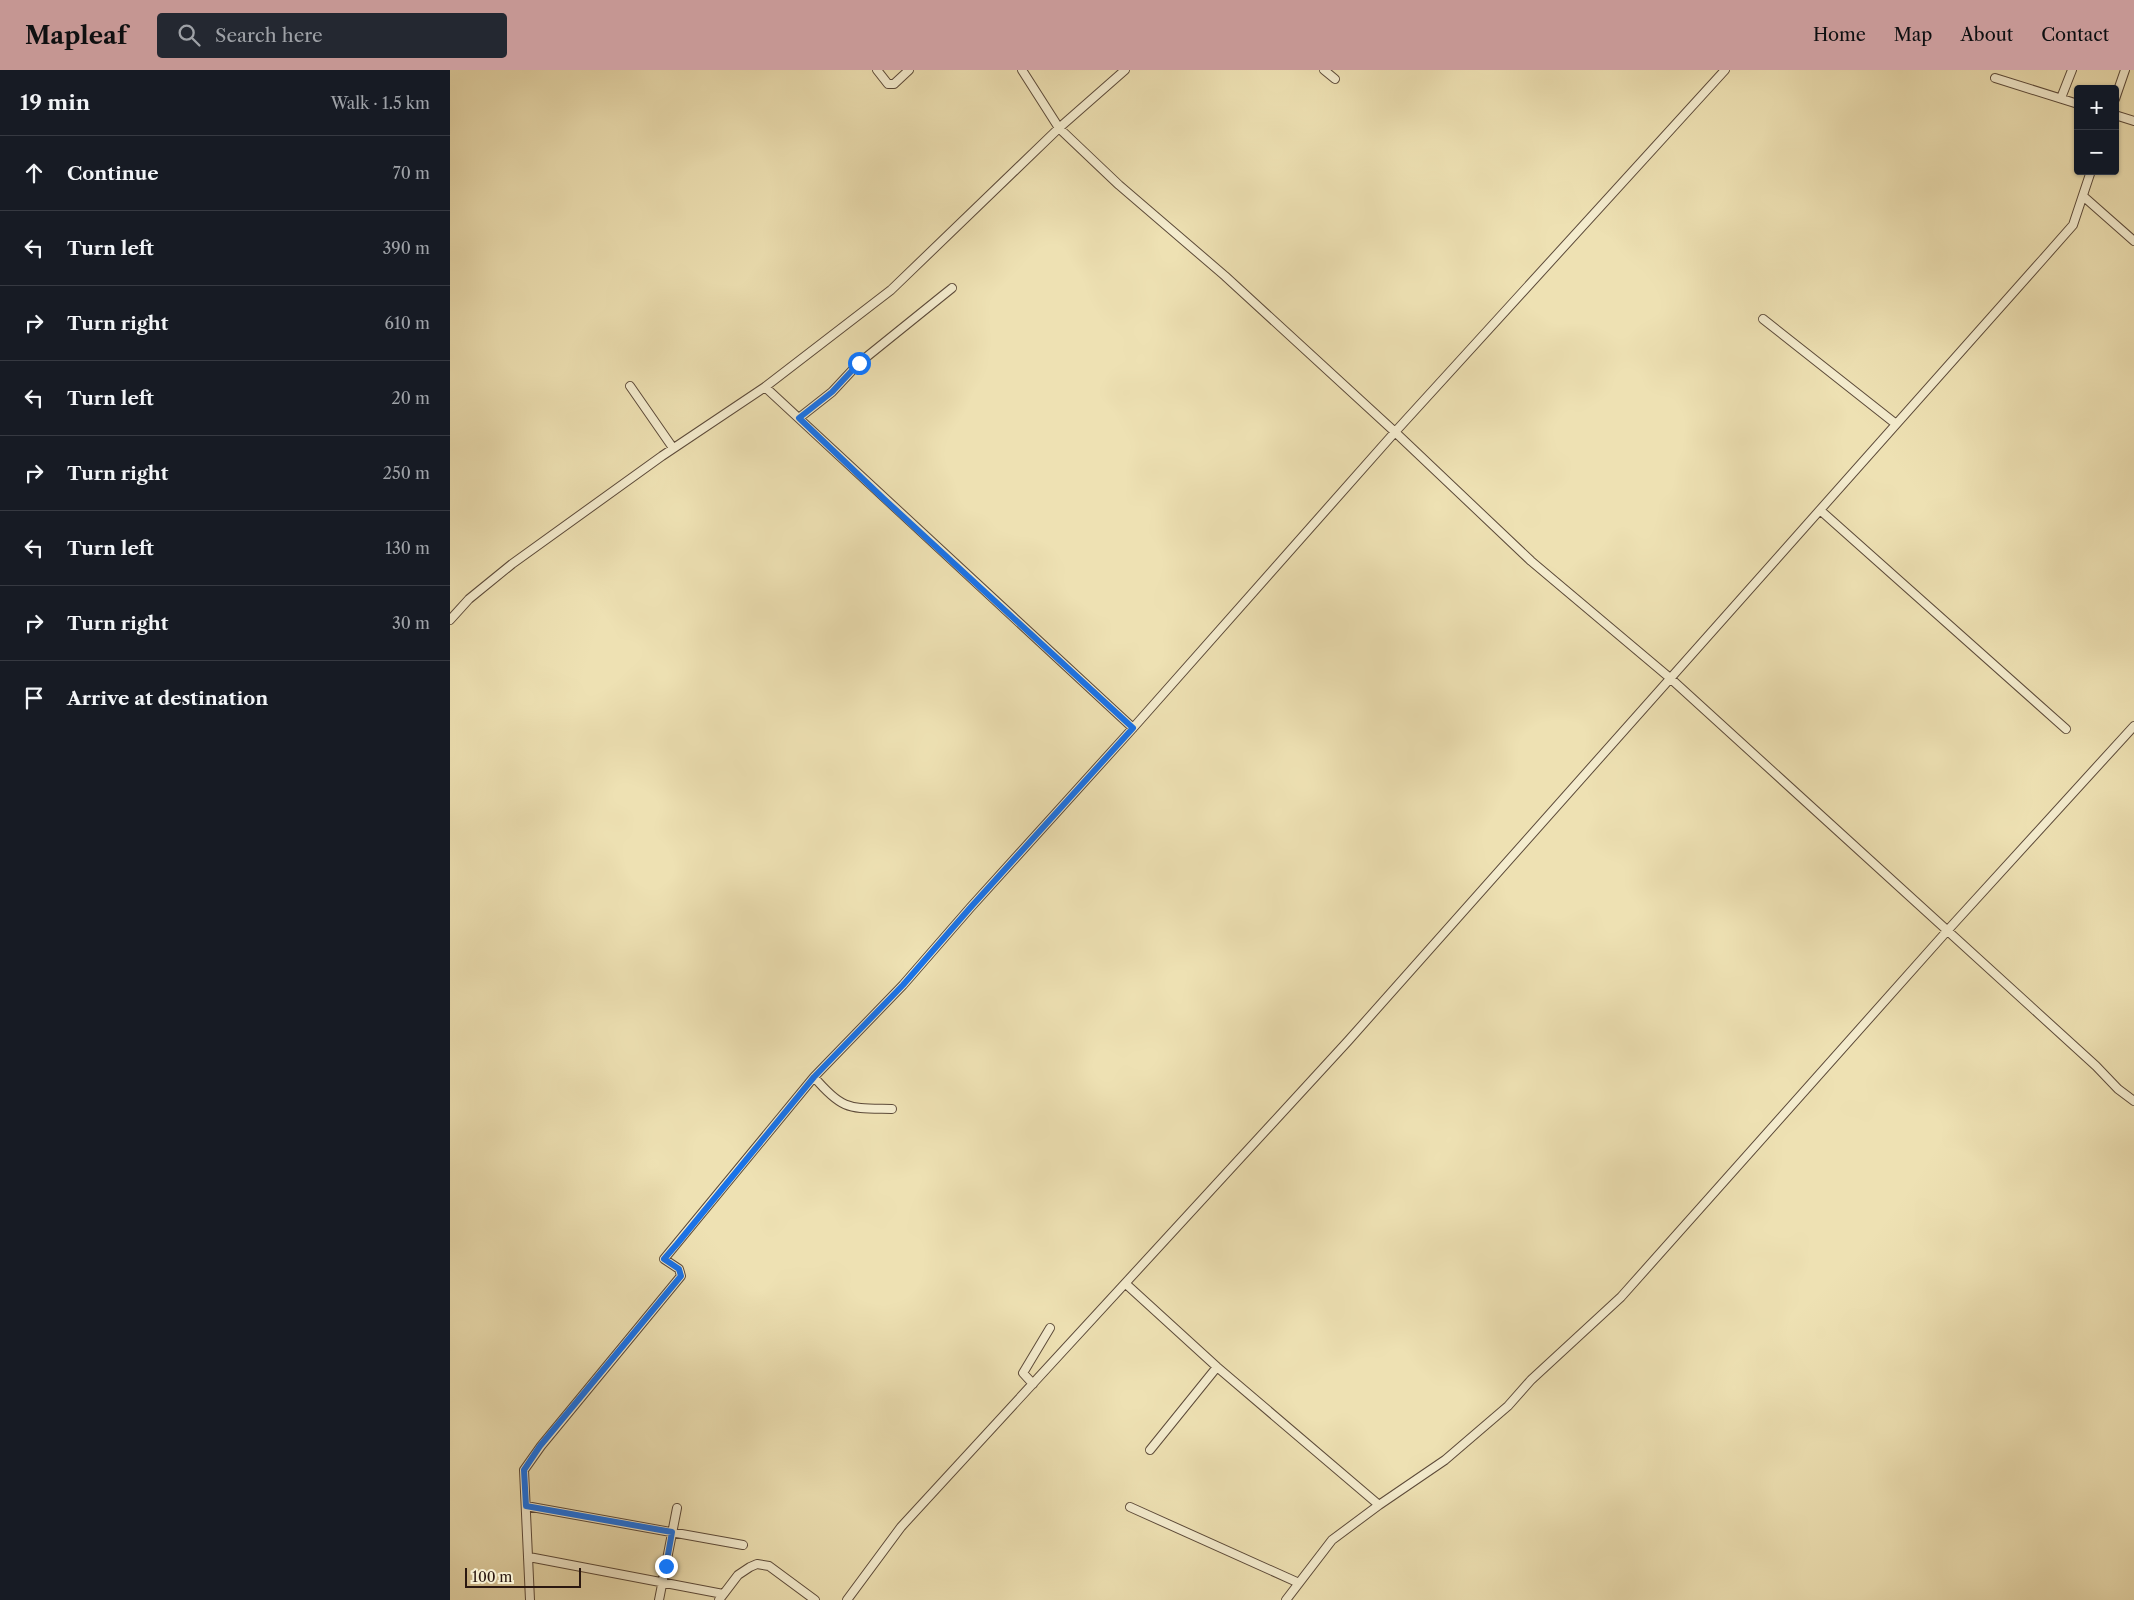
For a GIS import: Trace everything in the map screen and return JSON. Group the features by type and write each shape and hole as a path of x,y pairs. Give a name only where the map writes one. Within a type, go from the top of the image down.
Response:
{"street":[{"path":"877,70 888,84 894,84 909,70"},
{"path":"1022,70 1059,128 1119,186 1225,276 1395,432 1531,561 1670,678 2096,1066 2118,1089 2132,1098"},
{"path":"450,620 469,598 512,564 673,448 765,387 906,277 1059,128 1125,70"},
{"path":"1324,70 1335,79"},
{"path":"530,1600 524,1470 540,1446 681,1276 679,1269 664,1259 814,1077 903,985 1395,432 1725,70"},
{"path":"2061,98 2072,70"},
{"path":"2119,87 2125,70"},
{"path":"1995,78 2074,103"},
{"path":"2119,116 2134,121"},
{"path":"847,1600 901,1527 1348,1041 2073,225 2089,175"},
{"path":"2083,196 2134,241"},
{"path":"799,418 832,392 859,363 952,288"},
{"path":"1763,319 1896,424"},
{"path":"630,386 673,448"},
{"path":"765,387 1133,728"},
{"path":"1820,510 2066,729"},
{"path":"1286,1600 1332,1540 1445,1460 1508,1406 1531,1380 1621,1297 1947,931 2134,726"},
{"path":"814,1077 831,1097 844,1105 857,1108 892,1109"},
{"path":"1126,1284 1217,1367 1379,1505"},
{"path":"1033,1384 1023,1374 1050,1328"},
{"path":"1150,1450 1217,1367"},
{"path":"526,1506 743,1545"},
{"path":"659,1600 677,1508"},
{"path":"1130,1508 1299,1584"},
{"path":"529,1557 662,1583 721,1597 738,1575 757,1564 769,1566 815,1600"}],"route":[{"path":"666,1566 672,1532 526,1506 524,1470 540,1446 681,1276 679,1269 664,1259 814,1077 903,985 1133,728 884,499 799,418 832,392 859,363"}]}
